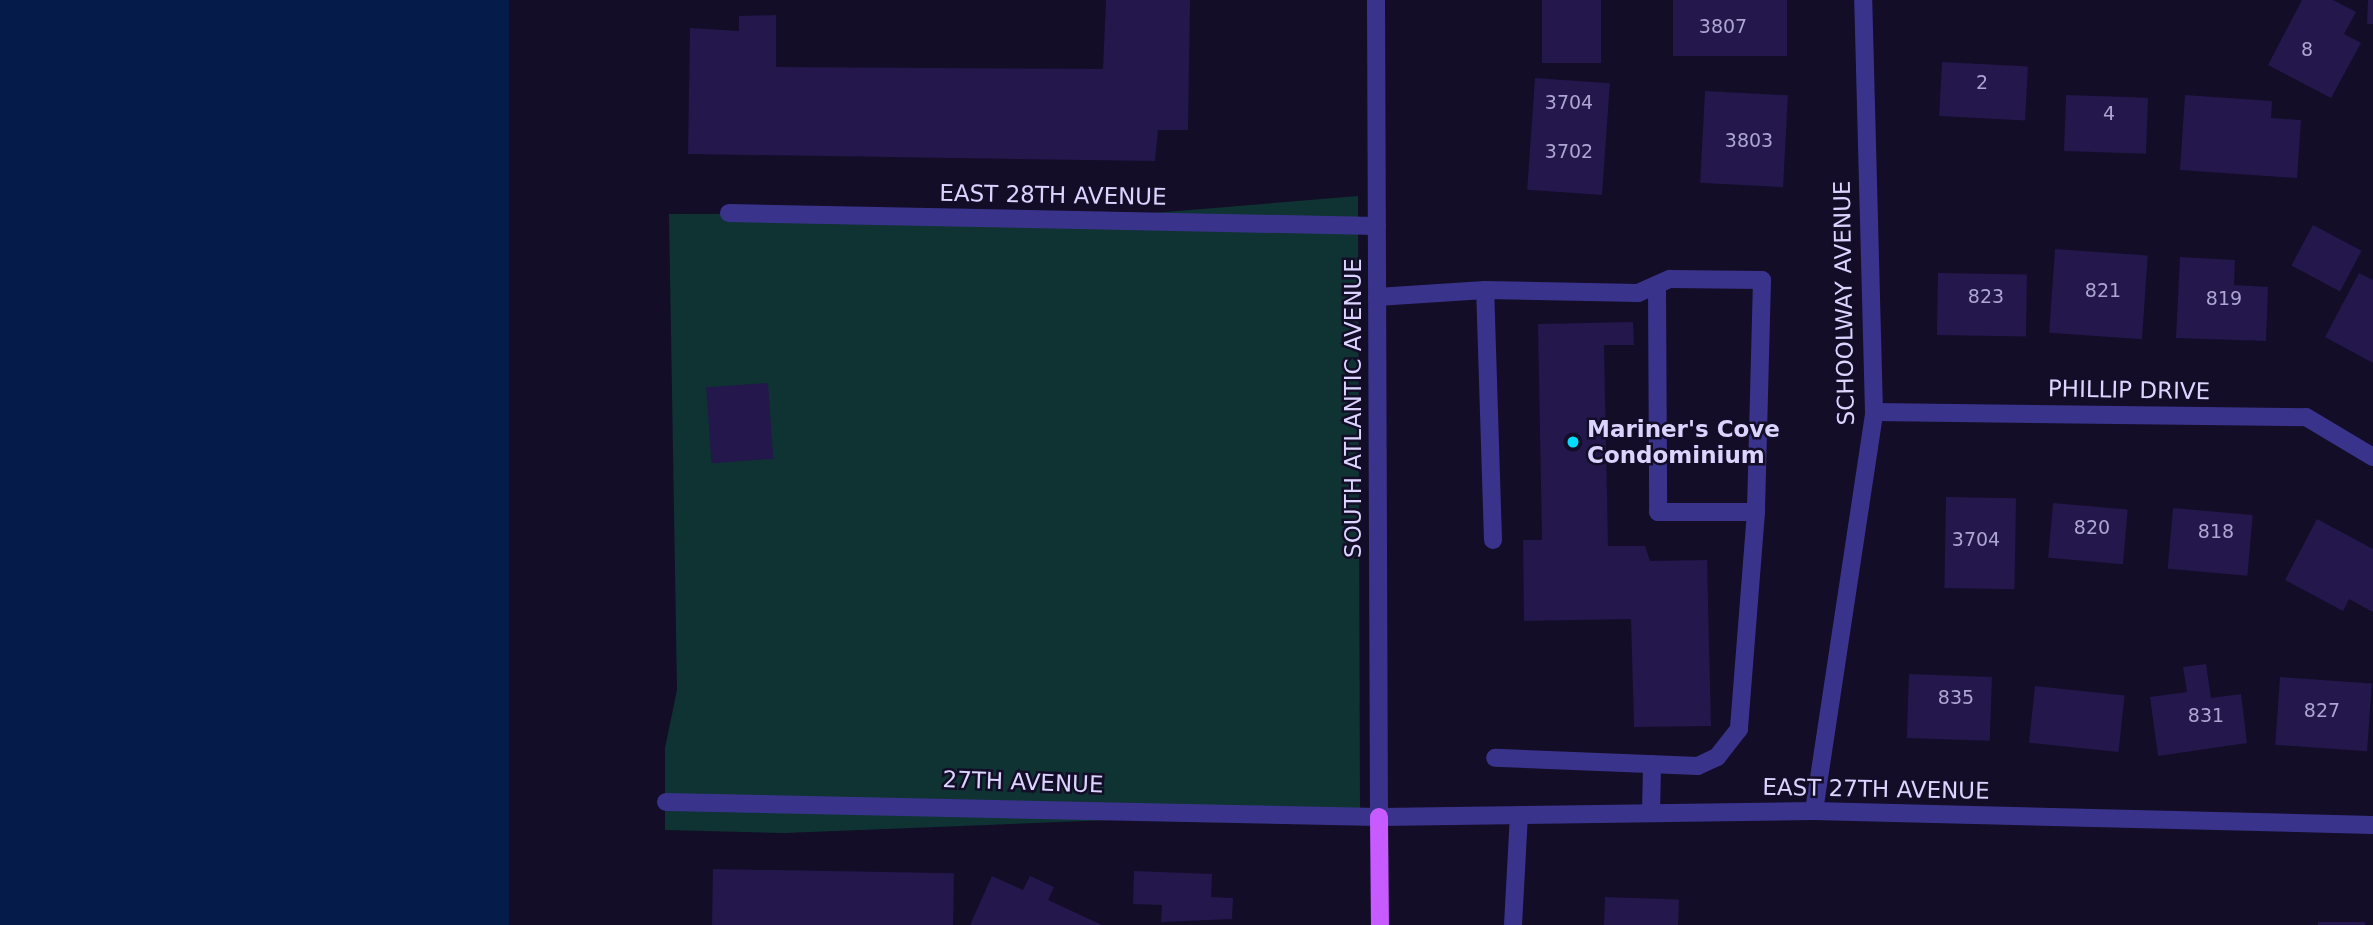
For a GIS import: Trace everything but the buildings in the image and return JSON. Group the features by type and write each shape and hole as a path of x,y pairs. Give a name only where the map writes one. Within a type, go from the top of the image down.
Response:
{"main road":[{"path":"1379,817 1380,925"}],"street":[{"name":"SOUTH ATLANTIC AVENUE","path":"1376,0 1379,817"},
{"name":"SCHOOLWAY AVENUE","path":"1814,811 1874,412 1863,0"},
{"name":"EAST 28TH AVENUE","path":"729,213 1377,226"},
{"path":"1377,297 1485,290 1638,293 1657,285 1762,280 1756,512 1739,729 1717,757 1698,766 1495,758"},
{"path":"1657,285 1658,512 1756,512"},
{"path":"1485,290 1493,540"},
{"name":"PHILLIP DRIVE","path":"1874,412 2306,417 2373,457"},
{"path":"1651,813 1652,764"},
{"name":"27TH AVENUE","path":"666,802 1379,817"},
{"name":"EAST 27TH AVENUE","path":"1379,817 1814,811 2373,825"},
{"path":"1513,925 1519,815"}],"green space":[{"path":"1358,196 1360,810 785,833 665,830 665,748 677,690 669,214 1153,213"}],"water":[{"path":"0,0 509,0 509,925 0,925"}],"place":[{"name":"Mariner's Cove Condominium","path":"1573,442"}]}
